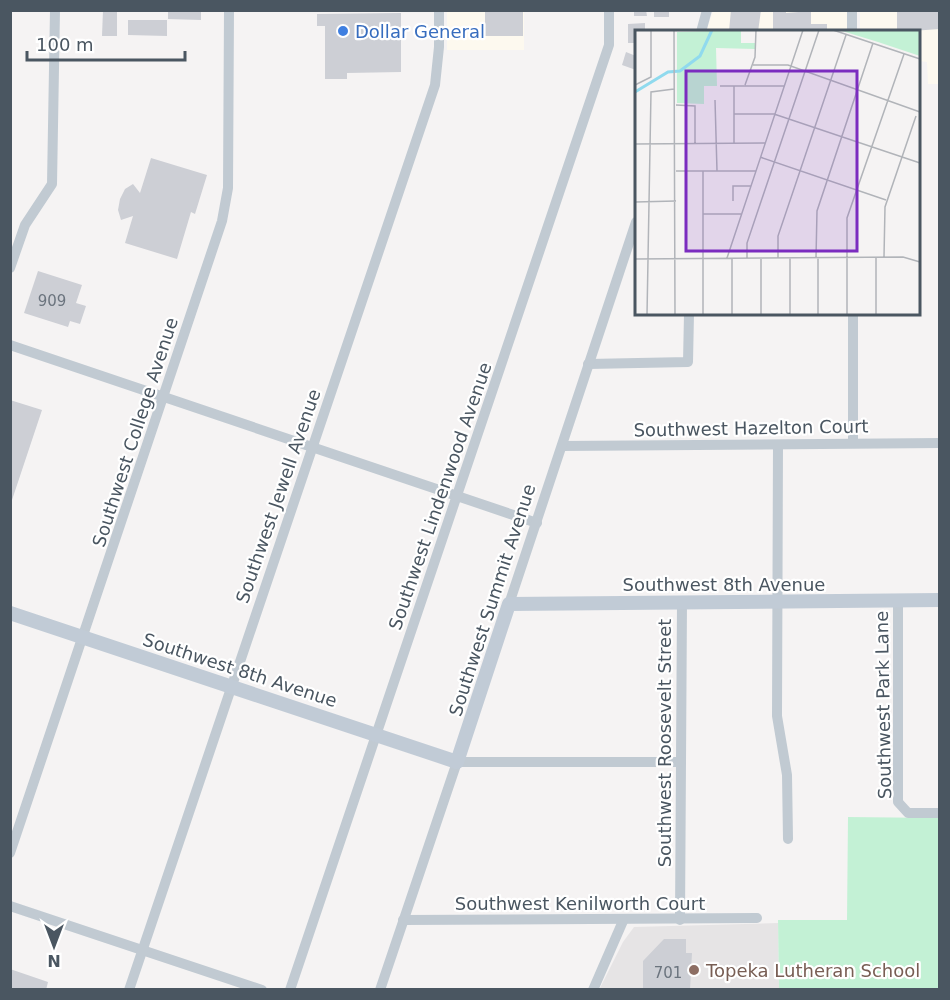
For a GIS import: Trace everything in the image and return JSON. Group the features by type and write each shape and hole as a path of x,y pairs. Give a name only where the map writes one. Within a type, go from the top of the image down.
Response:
{"street":[{"path":"10,268 25,225 52,184 55,10"},
{"name":"Southwest College Avenue","path":"10,853 222,221 226,201 229,10"},
{"name":"Southwest Jewell Avenue","path":"129,990 435,85 439,10"},
{"name":"Southwest Lindenwood Avenue","path":"290,990 609,45 609,10"},
{"path":"702,30 707,10"},
{"path":"852,10 852,30"},
{"name":"Southwest Summit Avenue","path":"380,990 635,225"},
{"path":"588,364 688,362 689,315"},
{"path":"853,315 853,444"},
{"path":"10,345 537,523"},
{"name":"Southwest Hazelton Court","path":"562,446 939,444"},
{"path":"778,445 777,716 787,775 788,839"},
{"name":"Southwest Park Lane","path":"898,600 898,802 908,813 939,813"},
{"name":"Southwest 8th Avenue","path":"509,604 939,600"},
{"name":"Southwest Roosevelt Street","path":"680,920 682,602"},
{"name":"Southwest 8th Avenue","path":"10,613 457,762"},
{"path":"457,762 681,762"},
{"path":"10,906 262,990"},
{"name":"Southwest Kenilworth Court","path":"403,920 623,921 757,918"},
{"path":"592,990 623,921"}],"shaded area":[{"path":"447,11 524,11 524,50 447,50"},
{"path":"713,11 848,11 848,30 707,30"},
{"path":"860,11 939,11 939,84 928,84 927,62 920,61 920,30 860,30"},
{"name":"Topeka Lutheran School","path":"778,923 779,989 599,990 623,942 634,927"}],"green space":[{"path":"848,817 939,818 939,989 779,989 778,920 847,920"}],"building":[{"path":"103,10 117,10 117,36 102,36"},
{"path":"168,10 201,10 201,20 168,19"},
{"path":"485,10 523,10 523,36 485,36"},
{"path":"634,10 646,10 647,16 634,16"},
{"path":"654,10 669,10 669,17 654,17"},
{"path":"731,10 761,10 758,30 729,30"},
{"path":"773,10 786,10 786,13 811,11 811,24 827,24 827,30 773,30"},
{"path":"897,10 940,10 940,29 897,30"},
{"path":"401,13 401,72 347,73 347,79 325,79 325,26 317,26 317,14"},
{"path":"128,20 167,20 167,36 128,35"},
{"path":"645,23 645,30 635,30 635,43 628,43 628,24"},
{"path":"626,52 635,56 635,70 622,65"},
{"path":"151,158 207,175 195,214 191,212 177,259 125,243 133,216 121,220 118,210 120,199 125,189 133,184 140,193"},
{"path":"38,271 82,285 76,303 86,306 80,324 70,321 68,327 24,313"},
{"path":"10,400 42,410 11,503 10,503"},
{"name":"Topeka Lutheran School","path":"664,939 686,939 686,953 692,953 690,990 643,990 643,961"},
{"path":"10,969 48,982 46,990 10,990"}],"place":[{"name":"Dollar General","path":"343,31"},
{"name":"Topeka Lutheran School","path":"694,970"}]}
